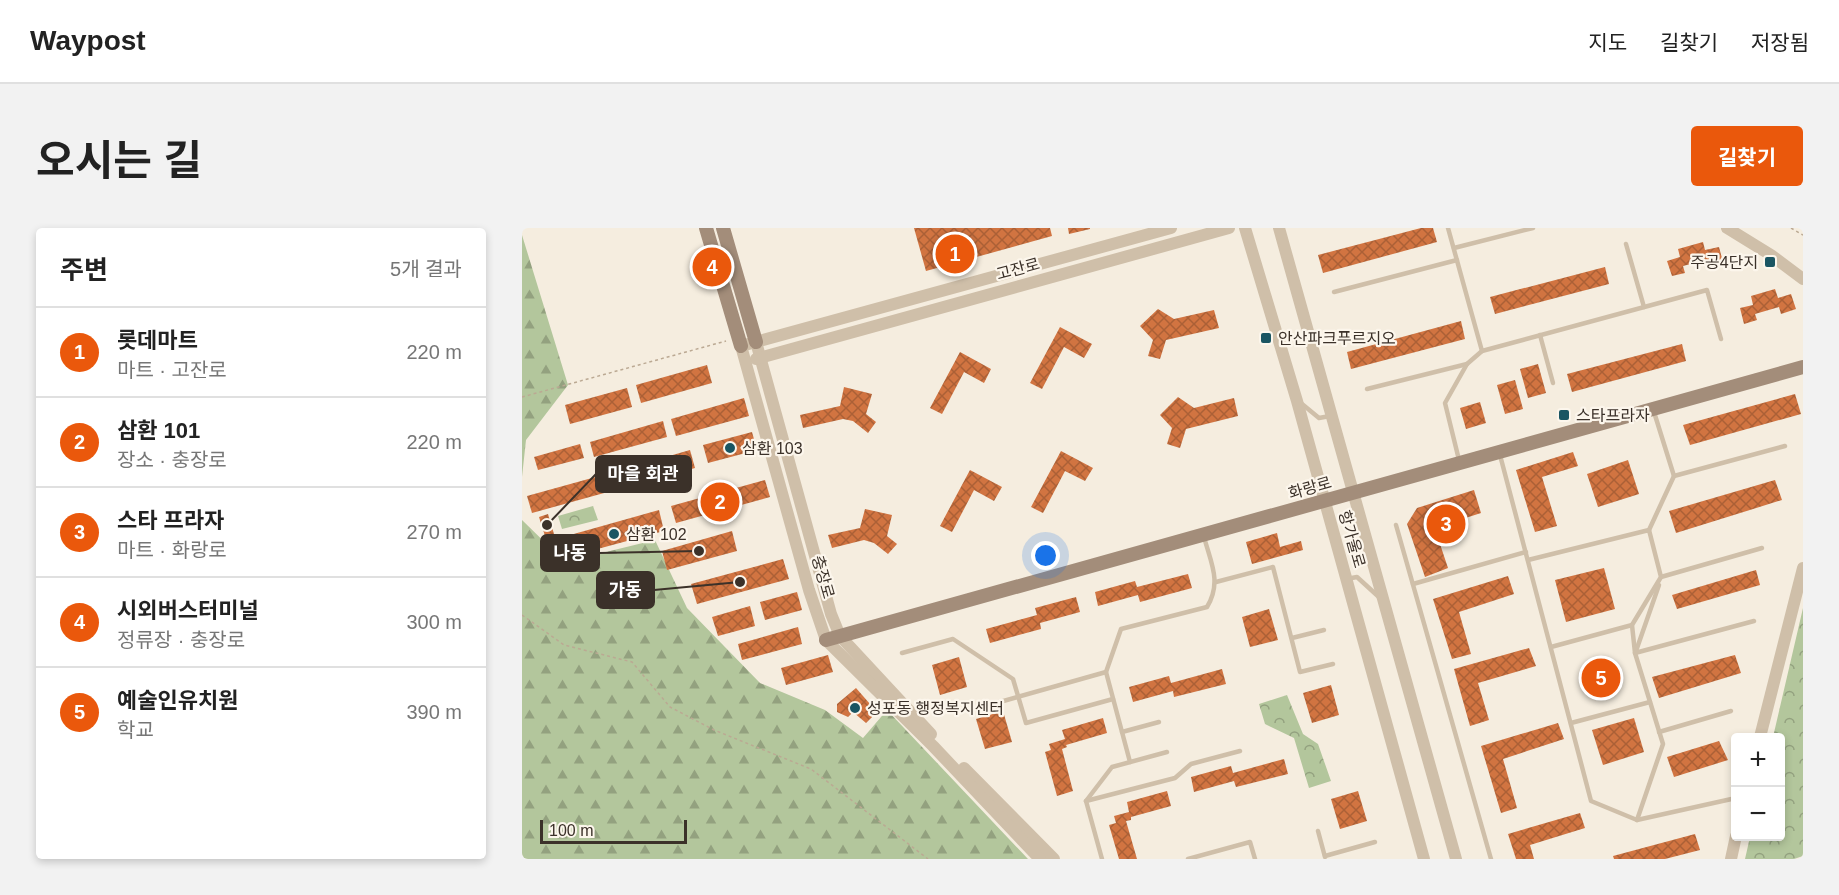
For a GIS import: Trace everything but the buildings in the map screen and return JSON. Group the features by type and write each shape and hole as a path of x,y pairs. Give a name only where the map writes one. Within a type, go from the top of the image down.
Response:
{"main road":[{"name":"충장로","path":"706,228 740,342"},
{"name":"충장로","path":"723,228 756,342"},
{"name":"화랑로","path":"826,640 1803,367"}],"street":[{"name":"고잔로","path":"740,342 756,342 1171,228"},
{"name":"고잔로","path":"746,362 1229,228"},
{"name":"항가울로","path":"1245,228 1297,401 1424,859"},
{"name":"항가울로","path":"1279,228 1355,492 1456,859"},
{"path":"1726,228 1771,255 1803,279"},
{"name":"충장로","path":"740,342 808,590 826,640 933,746 1040,859"},
{"name":"충장로","path":"756,342 831,614 840,636 939,742 1054,859"},
{"path":"1761,733 1803,568"},
{"path":"1731,859 1735,841"}],"lane":[{"path":"1448,228 1482,351"},
{"path":"1454,248 1533,228"},
{"path":"1626,244 1644,307"},
{"path":"1334,292 1457,260"},
{"path":"1460,463 1445,403 1467,364 1482,351 1707,290 1721,339"},
{"path":"1540,335 1553,383"},
{"path":"1367,389 1467,364"},
{"path":"1297,401 1319,418 1332,415"},
{"path":"1635,653 1661,577 1649,530 1674,476 1653,409"},
{"path":"1674,476 1785,446"},
{"path":"1499,452 1591,801 1637,820 1731,799"},
{"path":"1396,525 1491,859"},
{"path":"1528,560 1649,530"},
{"path":"1130,762 1106,672 1121,629 1207,607 1215,594 1216,582 1203,535"},
{"path":"1637,820 1663,744 1635,653 1632,625 1661,577 1762,548"},
{"path":"1413,584 1526,552"},
{"path":"1216,582 1273,567 1300,672 1333,664"},
{"path":"1346,579 1357,577 1386,605"},
{"path":"1635,653 1754,621"},
{"path":"1551,647 1632,625"},
{"path":"1292,638 1324,630"},
{"path":"902,653 952,639 1013,679 1026,723 1113,699"},
{"path":"975,709 1106,672"},
{"path":"1570,723 1650,702"},
{"path":"1659,732 1731,711"},
{"path":"1122,732 1159,722"},
{"path":"1086,801 1175,778 1191,764 1240,751"},
{"path":"1086,801 1112,766 1167,752"},
{"path":"1086,801 1102,859"},
{"path":"1318,831 1325,857 1375,842"},
{"path":"1188,859 1250,842 1255,859"}],"path":[{"path":"1791,228 1802,235 1803,230"},
{"path":"522,397 740,342"},
{"path":"522,615 564,645 632,662 670,707 714,730 811,769 928,859"}],"green space":[{"path":"522,235 568,385 526,440 522,477"},
{"path":"593,506 598,520 562,529 558,516"},
{"path":"522,520 565,562 655,540 687,608 760,683 825,710 863,738 887,710 1028,859 522,859"},
{"path":"1803,608 1803,856 1794,859 1745,859 1749,841 1785,841 1785,733 1774,733"},
{"path":"1287,695 1303,734 1318,744 1331,781 1309,788 1294,738 1265,724 1259,704"}],"place":[{"name":"롯데마트","path":"955,254"},
{"name":"주공4단지","path":"1770,262"},
{"name":"시외버스터미널","path":"712,267"},
{"name":"안산파크푸르지오","path":"1266,338"},
{"name":"스타프라자","path":"1564,415"},
{"name":"삼환 103","path":"730,448"},
{"name":"삼환 101","path":"720,502"},
{"name":"스타 프라자","path":"1446,524"},
{"name":"마을 회관","path":"547,525"},
{"name":"삼환 102","path":"614,534"},
{"name":"나동","path":"699,551"},
{"name":"가동","path":"740,582"},
{"name":"예술인유치원","path":"1601,678"},
{"name":"성포동 행정복지센터","path":"855,708"}]}
